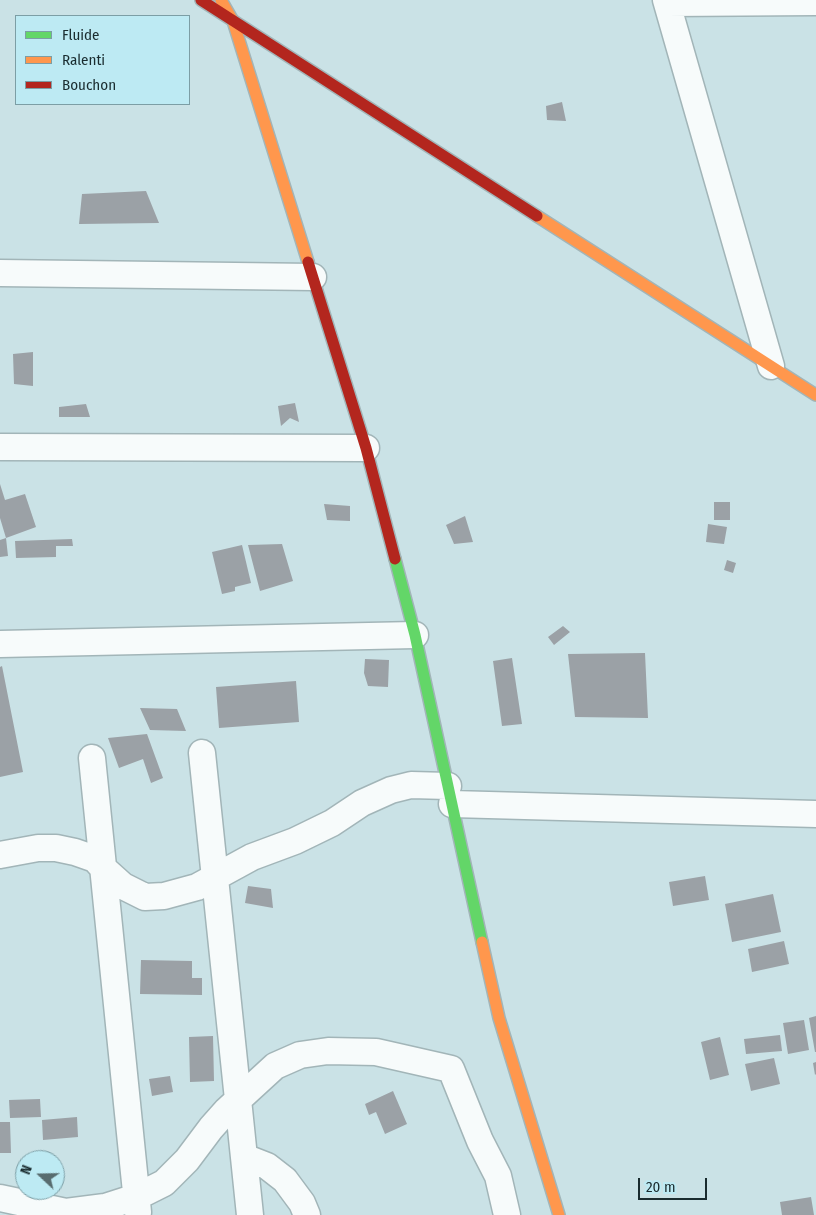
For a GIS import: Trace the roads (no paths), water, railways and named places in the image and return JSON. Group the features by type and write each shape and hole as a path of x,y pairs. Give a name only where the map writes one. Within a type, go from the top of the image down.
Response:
{"main road":[{"path":"201,0 816,395"},
{"path":"221,0 232,21 366,448 415,635 500,1018 560,1215"}],"street":[{"path":"771,366 666,2 816,2"},
{"path":"0,273 313,277"},
{"path":"0,447 366,448"},
{"path":"0,644 415,635"},
{"path":"202,753 250,1215"},
{"path":"92,758 137,1206"},
{"path":"0,855 38,848 56,848 75,852 95,859 123,886 145,897 164,896 197,887 252,857 295,841 332,823 362,803 391,790 411,785 450,795 816,814"},
{"path":"0,1198 66,1212 105,1207 137,1206 187,1160 210,1128 238,1099 275,1066 300,1055 328,1052 376,1052 451,1069 480,1141 498,1176 507,1215"},
{"path":"244,1157 266,1166 285,1180 302,1203 307,1215"}]}
